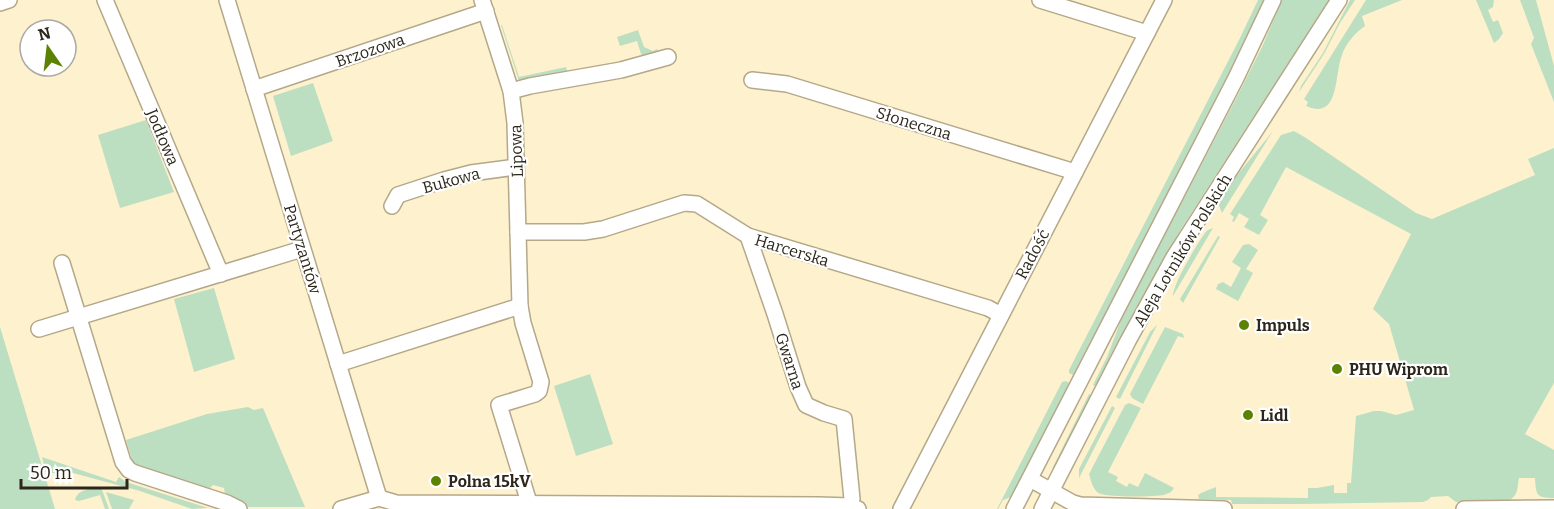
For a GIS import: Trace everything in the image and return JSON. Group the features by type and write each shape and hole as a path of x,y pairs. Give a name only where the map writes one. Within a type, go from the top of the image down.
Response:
{"street":[{"path":"0,3 9,0"},
{"name":"Jodłowa","path":"105,0 221,274"},
{"name":"Partyzantów","path":"227,0 379,498"},
{"path":"1040,0 1147,33"},
{"name":"Radość","path":"901,509 1164,0"},
{"name":"Aleja Lotników Polskich","path":"1014,509 1274,0"},
{"name":"Aleja Lotników Polskich","path":"1042,509 1174,257 1339,0"},
{"name":"Brzozowa","path":"254,89 484,5"},
{"name":"Lipowa","path":"484,5 511,91 515,115 520,306 541,386 536,394 499,405 530,506"},
{"path":"511,91 621,70 668,57"},
{"name":"Słoneczna","path":"752,80 787,84 1075,172"},
{"name":"Bukowa","path":"392,206 398,195 444,180 471,173 516,167"},
{"name":"Harcerska","path":"518,232 584,232 603,229 690,202 697,204 748,236 988,308 1001,315"},
{"name":"Gwarna","path":"748,236 806,405 844,419 855,504"},
{"path":"39,329 302,249"},
{"path":"62,263 126,467 135,473 227,502 239,509"},
{"path":"338,364 520,306"},
{"path":"1030,479 1080,505 1224,509"},
{"path":"341,509 379,498 396,503 530,506 850,506 855,504"},
{"path":"1464,509 1554,508"}],"green space":[{"path":"1258,0 1265,0 1230,74 1073,375 1069,373 1069,370"},
{"path":"1282,0 1329,0 1181,229 1135,311 1097,387 1093,385 1107,357 1123,315 1241,89"},
{"path":"1350,0 1355,0 1324,54 1299,92 1323,53"},
{"path":"1366,0 1402,0 1362,16 1365,26 1351,39 1344,51 1330,102 1325,107 1317,109 1306,106 1308,102 1304,99"},
{"path":"1476,0 1494,0 1493,7 1488,10 1493,22 1498,20 1503,33 1494,43"},
{"path":"1520,0 1536,0 1554,66 1554,102 1531,44 1534,38"},
{"path":"501,25 519,77 566,67 568,74 519,81"},
{"path":"638,30 644,47 653,51 657,49 660,56 642,57 637,41 620,46 617,37"},
{"path":"313,83 333,141 291,156 273,96"},
{"path":"146,120 174,192 120,208 98,135"},
{"path":"1273,131 1222,213 1218,203 1229,185"},
{"path":"1294,131 1416,213 1432,219 1535,175 1528,159 1554,148 1554,383 1525,434 1554,450 1554,498 1538,494 1535,478 1519,478 1516,494 1508,501 1456,502 1448,496 1431,497 1423,502 1232,504 1231,500 1199,499 1198,495 1216,487 1216,497 1308,498 1308,488 1334,485 1334,493 1347,493 1347,483 1351,483 1356,416 1374,411 1396,415 1414,410 1389,324 1373,309 1411,234 1286,167 1260,215 1268,220 1259,235 1244,227 1249,219 1239,213 1234,222 1232,221 1234,217 1230,214 1281,135"},
{"path":"1213,228 1173,296 1191,255 1206,232"},
{"path":"1218,236 1220,237 1183,303 1180,299"},
{"path":"1249,244 1258,250 1246,269 1253,273 1238,301 1216,289 1218,284 1223,282 1231,287 1241,268 1232,262 1243,245"},
{"path":"214,288 235,359 194,372 174,299"},
{"path":"1157,325 1120,399 1116,397 1150,332"},
{"path":"0,327 55,509 0,509"},
{"path":"1165,327 1183,334 1184,338 1178,336 1143,404 1132,398 1130,394"},
{"path":"590,374 613,444 576,456 554,386"},
{"path":"1062,382 1069,383 1011,497 1003,500 997,509"},
{"path":"1089,394 1092,396 1052,469"},
{"path":"1129,403 1141,408 1108,472 1118,477 1116,481 1127,487 1129,483 1138,487 1145,473 1174,488 1164,495 1140,497 1101,494 1097,492 1092,483 1089,474 1125,405"},
{"path":"1112,406 1115,408 1079,478 1079,469"},
{"path":"248,407 254,410 263,408 305,507 248,507 225,494 224,488 213,485 209,489 134,466 126,440 207,414"},
{"path":"42,457 116,482 119,477 126,482 208,508 192,509 140,491 73,473 46,473"},
{"path":"101,487 109,509 105,509 100,495 75,500 82,492"},
{"path":"106,492 134,500 129,509 112,509"}],"place":[{"name":"Impuls","path":"1244,325"},
{"name":"PHU Wiprom","path":"1337,369"},
{"name":"Lidl","path":"1248,415"},
{"name":"Polna 15kV","path":"436,481"}]}
